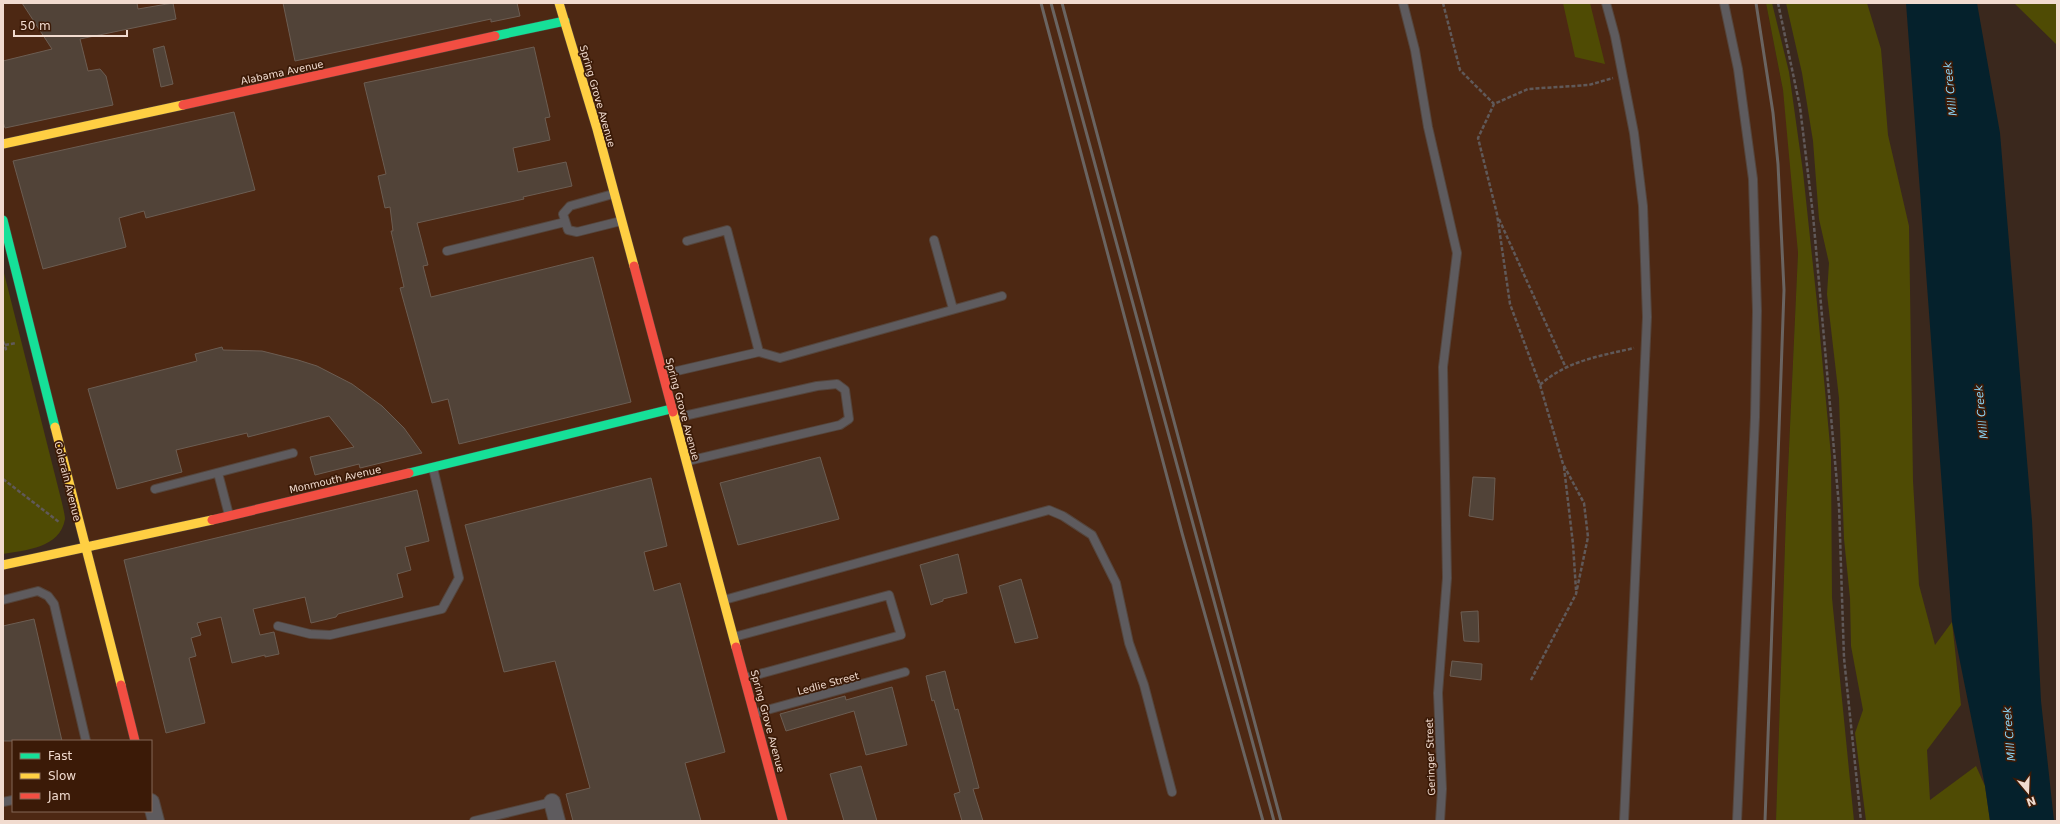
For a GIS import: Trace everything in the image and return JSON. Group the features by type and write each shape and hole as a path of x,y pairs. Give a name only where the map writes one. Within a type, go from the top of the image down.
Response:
{"street":[{"name":"Spring Grove Avenue","path":"559,3 614,193 685,462 783,821"},
{"name":"Alabama Avenue","path":"3,144 565,21"},
{"name":"Colerain Avenue","path":"3,220 135,740"},
{"name":"Monmouth Avenue","path":"3,565 85,548 672,413"},
{"path":"552,802 557,821"},
{"path":"152,806 156,821"}],"lane":[{"name":"Geringer Street","path":"1403,3 1415,50 1428,127 1457,253 1443,367 1447,578 1438,693 1442,789 1440,821"},
{"path":"1606,3 1623,75 1634,133 1643,206 1647,316 1624,821"},
{"path":"1724,3 1738,69 1753,179 1757,310 1754,425 1737,821"},
{"path":"614,193 570,206 563,214 568,230 577,232 621,221"},
{"path":"447,251 565,222"},
{"path":"687,241 727,230 759,352"},
{"path":"934,240 953,309"},
{"path":"662,374 759,352 780,358 1002,296"},
{"path":"672,413 817,386 837,384 844,390 849,419 840,425 685,462"},
{"path":"155,489 293,453"},
{"path":"278,626 310,634 330,635 442,609 459,578 433,467"},
{"path":"218,472 229,515"},
{"path":"723,600 1050,510 1092,535 1116,583 1129,643 1144,685 1172,792"},
{"path":"3,600 38,591 48,596 54,604 86,740"},
{"path":"734,638 889,595 901,635 745,678"},
{"name":"Ledlie Street","path":"755,714 906,672"},
{"path":"474,821 552,802"}],"path":[{"path":"1443,3 1460,70 1494,104"},
{"path":"1778,3 1800,107 1813,215 1839,498 1844,658 1861,821"},
{"path":"1576,594 1573,544 1563,464 1540,386 1510,304 1497,214 1478,138 1494,104 1528,89 1589,85 1623,75"},
{"path":"1497,214 1533,298 1566,368"},
{"path":"3,341 6,349 3,350"},
{"path":"1540,386 1552,374 1578,362 1646,346"},
{"path":"1531,680 1576,594 1588,537 1584,503 1563,464"},
{"path":"3,479 59,522"}],"shaded area":[{"path":"3,3 1766,3 1783,90 1791,162 1798,253 1786,514 1776,821 3,821 3,565 85,548 3,220"},
{"path":"1563,3 1590,3 1605,64 1575,57"},
{"path":"1766,3 1772,3 1789,72 1803,172 1831,456 1832,598 1854,821 1776,821 1786,514 1798,253 1783,90"},
{"path":"1786,3 1867,3 1881,49 1888,135 1909,226 1913,481 1919,585 1935,645 1952,622 1961,705 1927,750 1930,800 1976,766 1985,786 1990,821 1866,821 1855,733 1863,710 1851,646 1850,598 1844,539 1839,398 1827,294 1829,263 1819,219 1813,141 1802,73"},
{"path":"2014,3 2057,3 2057,45"},
{"path":"3,269 65,519 62,529 49,542 31,549 3,554"}],"water":[{"name":"Mill Creek","path":"1906,3 1977,3 2000,133 2032,521 2041,701 2054,821 1990,821 1985,786 1952,622"}],"building":[{"path":"22,3 137,3 138,9 173,3 176,19 80,39 88,71 100,69 106,76 113,105 5,128 3,122 3,61 52,49"},
{"path":"283,3 517,3 520,16 491,22 491,19 295,61"},
{"path":"164,46 173,84 161,87 153,49"},
{"path":"534,47 550,117 545,118 550,140 513,148 518,172 566,162 572,186 523,197 524,199 417,223 428,265 423,266 431,297 593,257 631,402 459,444 448,399 432,403 400,288 404,287 391,231 393,231 390,207 385,208 378,176 386,174 364,83"},
{"path":"234,112 255,190 146,218 144,211 119,218 126,247 43,269 13,161"},
{"path":"222,347 223,350 262,351 298,360 317,366 352,384 382,406 404,428 422,453 360,468 359,464 315,475 310,457 354,447 329,416 248,437 247,433 176,450 182,472 117,489 88,389 197,361 195,354"},
{"path":"820,457 839,519 738,545 720,483"},
{"path":"1473,477 1495,478 1493,520 1469,516"},
{"path":"651,478 667,546 644,552 654,591 680,583 725,752 685,763 701,821 573,821 566,794 590,788 555,661 504,672 465,525"},
{"path":"417,490 429,541 405,547 411,570 397,574 403,597 338,614 336,617 311,623 305,597 253,609 260,635 274,632 279,654 265,657 265,655 232,663 221,617 197,623 201,635 191,638 196,656 189,658 205,723 166,733 124,560"},
{"path":"958,554 967,593 943,599 943,601 931,605 920,565"},
{"path":"1021,579 1038,638 1015,643 999,586"},
{"path":"1478,611 1479,642 1464,641 1461,612"},
{"path":"34,619 62,740 3,741 3,626"},
{"path":"1452,661 1482,664 1481,680 1450,676"},
{"path":"945,671 955,710 958,709 979,788 973,789 983,821 962,821 954,794 960,792 934,700 932,701 926,676"},
{"path":"892,687 907,745 866,755 854,711 786,731 780,714 845,696 846,700"},
{"path":"861,766 877,821 844,821 830,774"}],"railway":[{"path":"1041,3 1182,533 1263,821"},
{"path":"1051,3 1274,821"},
{"path":"1062,3 1281,821"},
{"path":"1756,3 1773,113 1778,164 1784,290 1765,821"}],"traffic: fast":[{"path":"495,36 565,21"},
{"path":"3,220 55,427"},
{"path":"409,473 671,409"}],"traffic: slow":[{"path":"559,3 597,129 634,266"},
{"path":"3,144 183,105"},
{"path":"673,412 736,647"},
{"path":"55,427 121,685"},
{"path":"3,565 212,520"}],"traffic: jam":[{"path":"183,105 495,36"},
{"path":"634,266 673,412"},
{"path":"212,520 409,473"},
{"path":"736,647 783,821"},
{"path":"121,685 135,740"}]}
